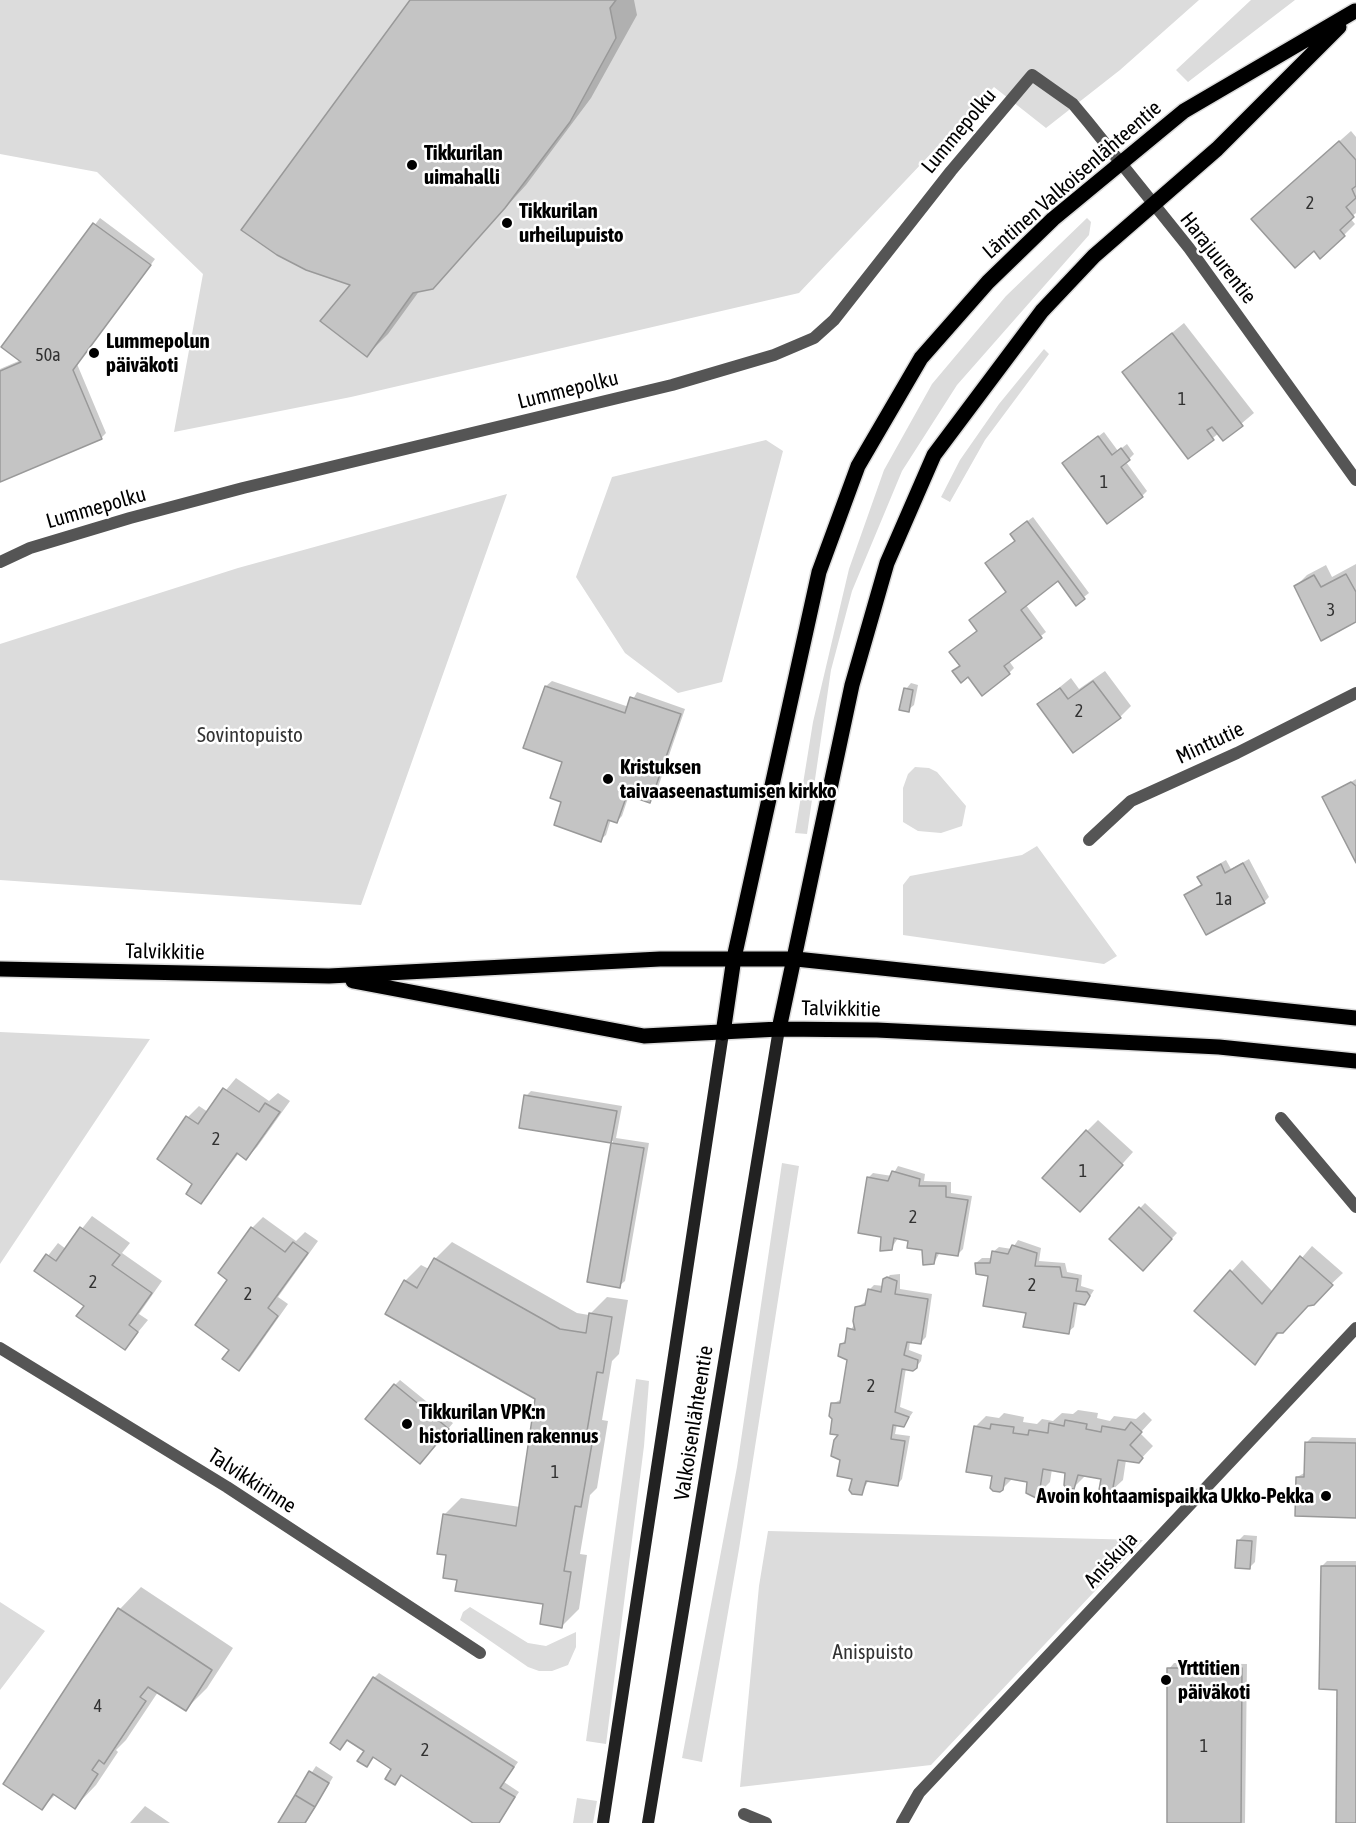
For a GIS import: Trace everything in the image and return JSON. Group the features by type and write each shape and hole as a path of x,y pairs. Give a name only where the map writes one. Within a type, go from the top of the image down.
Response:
{"main road":[{"name":"Läntinen Valkoisenlähteentie","path":"723,1033 734,958 819,572 858,466 921,358 945,329 1053,219 1119,163 1184,111 1355,10"},
{"name":"Läntinen Valkoisenlähteentie","path":"779,1029 796,959 852,685 887,563 919,485 950,431 1042,311 1094,256 1217,149 1355,10"},
{"name":"Talvikkitie","path":"0,969 329,976 660,959 796,959 1356,1018"},
{"name":"Talvikkitie","path":"329,976 644,1036 779,1029 877,1030 1219,1047 1356,1061"},
{"name":"Valkoisenlähteentie","path":"648,1823 779,1029"},
{"name":"Valkoisenlähteentie","path":"603,1823 723,1033"}],"street":[{"name":"Harajuurentie","path":"1032,75 1073,104 1195,257 1356,480"},
{"name":"Lummepolku","path":"0,562 30,548 130,518 243,488 672,385 774,355 814,338 834,321 951,171 1032,75"},
{"name":"Minttutie","path":"1089,840 1131,801 1237,753 1356,693"},
{"path":"1281,1118 1356,1207"},
{"name":"Aniskuja","path":"902,1823 919,1793 1356,1328"},
{"name":"Talvikkirinne","path":"0,1348 227,1487 480,1653"},
{"path":"744,1814 766,1823"}],"green space":[{"name":"Tikkurilan urheilupuisto","path":"0,0 1199,0 1120,70 1046,128 994,87 799,293 351,397 174,432 203,274 97,172 0,154"},
{"path":"1251,0 1295,0 1188,82 1176,70"},
{"path":"1087,218 1091,222 1089,235 957,385 902,471 852,591 831,670 807,834 795,833 813,722 849,569 884,470 932,384 1006,296"},
{"path":"1044,349 1049,354 985,440 950,502 941,497 960,460 999,404"},
{"path":"766,440 783,451 722,682 678,693 625,653 576,577 612,477"},
{"name":"Sovintopuisto","path":"507,494 361,905 0,880 0,644 238,568"},
{"path":"915,767 929,768 937,772 966,806 962,826 941,833 918,831 903,822 903,788 908,774"},
{"path":"1037,846 1117,956 1104,964 903,935 903,885 910,876 1022,855"},
{"path":"0,1032 150,1039 0,1264"},
{"path":"782,1163 799,1166 739,1549 702,1762 682,1758 737,1467"},
{"path":"636,1379 649,1381 644,1446 606,1744 586,1741"},
{"name":"Anispuisto","path":"768,1531 1143,1540 931,1765 740,1787 759,1586"},
{"path":"0,1602 45,1631 0,1690"},
{"path":"470,1607 528,1643 546,1646 576,1632 576,1647 568,1665 552,1671 539,1671 528,1667 460,1620 463,1612"},
{"path":"577,1798 597,1801 593,1823 573,1823"}],"building":[{"name":"Tikkurilan uimahalli","path":"410,0 616,0 610,8 616,38 570,122 505,208 433,289 413,293 367,357 320,321 350,285 306,270 277,255 241,230"},
{"path":"1339,141 1356,160 1356,186 1352,189 1356,198 1346,207 1354,217 1340,230 1345,236 1320,259 1314,251 1295,268 1251,219"},
{"path":"93,223 151,265 73,370 102,439 0,482 0,371 21,362 1,347"},
{"path":"1172,333 1243,426 1223,441 1212,427 1207,430 1214,440 1188,459 1122,372"},
{"path":"1098,436 1112,455 1121,448 1130,460 1121,467 1143,497 1107,524 1062,463"},
{"path":"1027,521 1085,599 1076,606 1058,581 1021,610 1042,638 1004,666 1010,674 982,696 968,677 961,683 952,671 960,666 949,652 977,631 969,620 1006,592 985,563 1015,541 1010,534"},
{"path":"1346,574 1356,592 1356,622 1321,641 1294,586 1314,575 1321,587"},
{"path":"1093,681 1121,718 1073,753 1037,704 1060,688 1068,699"},
{"name":"Kristuksen taivaaseenastumisen kirkko","path":"545,686 625,713 630,697 681,714 650,803 627,795 617,823 608,820 601,842 554,825 561,802 550,798 562,762 523,748"},
{"path":"904,688 913,690 909,712 899,710"},
{"path":"1351,782 1356,786 1356,863 1322,797"},
{"path":"1243,863 1265,903 1206,935 1184,895 1202,885 1197,877 1221,864 1225,873"},
{"path":"223,1088 259,1112 265,1103 280,1112 246,1160 237,1153 201,1204 186,1194 192,1184 157,1159 186,1116 198,1124"},
{"path":"524,1095 617,1111 611,1143 519,1128"},
{"path":"1086,1130 1123,1165 1080,1212 1042,1178"},
{"path":"611,1143 644,1148 620,1288 587,1282"},
{"path":"892,1171 920,1179 919,1186 946,1186 946,1197 968,1200 958,1256 936,1253 934,1264 923,1265 922,1250 907,1248 908,1241 894,1238 892,1250 880,1251 881,1237 858,1233 867,1177 888,1181"},
{"path":"1139,1207 1172,1239 1143,1271 1109,1239"},
{"path":"80,1227 120,1255 112,1265 152,1293 129,1325 138,1332 125,1350 76,1316 84,1306 34,1271 46,1254 56,1261"},
{"path":"251,1227 285,1252 293,1242 308,1253 268,1308 278,1316 239,1371 222,1359 229,1350 195,1325 227,1280 218,1273"},
{"path":"1012,1245 1037,1253 1035,1266 1060,1267 1062,1277 1078,1279 1076,1291 1087,1292 1090,1296 1085,1305 1074,1303 1069,1334 1023,1327 1026,1313 983,1306 988,1276 976,1274 975,1263 990,1263 992,1251 1008,1254"},
{"path":"1300,1256 1333,1285 1314,1305 1308,1306 1283,1333 1277,1333 1255,1365 1194,1311 1230,1270 1262,1304"},
{"path":"434,1258 560,1329 586,1333 589,1313 612,1317 603,1373 597,1372 586,1437 593,1438 581,1507 575,1506 564,1571 571,1572 562,1628 540,1624 543,1604 455,1591 457,1580 443,1578 446,1555 437,1554 443,1514 516,1526 535,1399 385,1314 404,1280 417,1288"},
{"path":"887,1277 897,1281 895,1294 928,1299 921,1344 907,1342 904,1355 918,1360 917,1368 913,1371 902,1369 895,1412 909,1417 904,1427 893,1425 891,1439 905,1441 898,1486 866,1481 862,1495 852,1494 849,1490 852,1479 837,1476 840,1460 831,1456 834,1440 838,1435 830,1434 831,1403 840,1403 847,1360 838,1356 840,1344 845,1343 847,1328 855,1330 853,1321 855,1307 865,1305 868,1289 881,1292 883,1279"},
{"name":"Tikkurilan VPK:n historiallinen rakennus","path":"394,1384 449,1429 420,1464 365,1419"},
{"path":"1065,1420 1087,1424 1086,1429 1101,1432 1102,1426 1125,1430 1131,1422 1142,1432 1130,1445 1143,1458 1139,1463 1118,1460 1112,1493 1109,1495 1101,1494 1099,1490 1101,1479 1078,1475 1074,1489 1066,1488 1065,1473 1043,1469 1039,1495 1036,1498 1026,1493 1027,1482 1005,1478 1003,1490 993,1491 990,1488 992,1476 966,1472 974,1426 990,1429 991,1424 1014,1427 1013,1433 1028,1435 1029,1430 1048,1433 1049,1423 1064,1426"},
{"name":"Avoin kohtaamispaikka Ukko-Pekka","path":"1305,1442 1356,1443 1356,1518 1295,1516 1296,1477 1304,1477"},
{"path":"1237,1540 1252,1541 1250,1569 1235,1568"},
{"path":"1321,1566 1356,1566 1356,1823 1336,1823 1337,1690 1319,1689"},
{"path":"118,1608 212,1670 186,1711 148,1687 140,1697 146,1701 104,1764 99,1760 92,1770 98,1774 75,1809 53,1794 42,1810 3,1784"},
{"path":"1167,1668 1242,1668 1241,1823 1167,1823"},
{"path":"373,1677 514,1767 500,1788 515,1797 499,1823 473,1823 401,1775 395,1785 385,1779 391,1769 373,1757 367,1767 357,1761 364,1751 347,1740 340,1750 330,1743"},
{"path":"309,1771 329,1783 315,1807 295,1795"},
{"path":"295,1795 315,1807 305,1823 278,1823"}],"place":[{"name":"Tikkurilan uimahalli","path":"412,165"},
{"name":"Tikkurilan urheilupuisto","path":"507,223"},
{"name":"Lummepolun päiväkoti","path":"94,353"},
{"name":"Kristuksen taivaaseenastumisen kirkko","path":"608,779"},
{"name":"Tikkurilan VPK:n historiallinen rakennus","path":"407,1424"},
{"name":"Avoin kohtaamispaikka Ukko-Pekka","path":"1326,1496"},
{"name":"Yrttitien päiväkoti","path":"1166,1680"}]}
